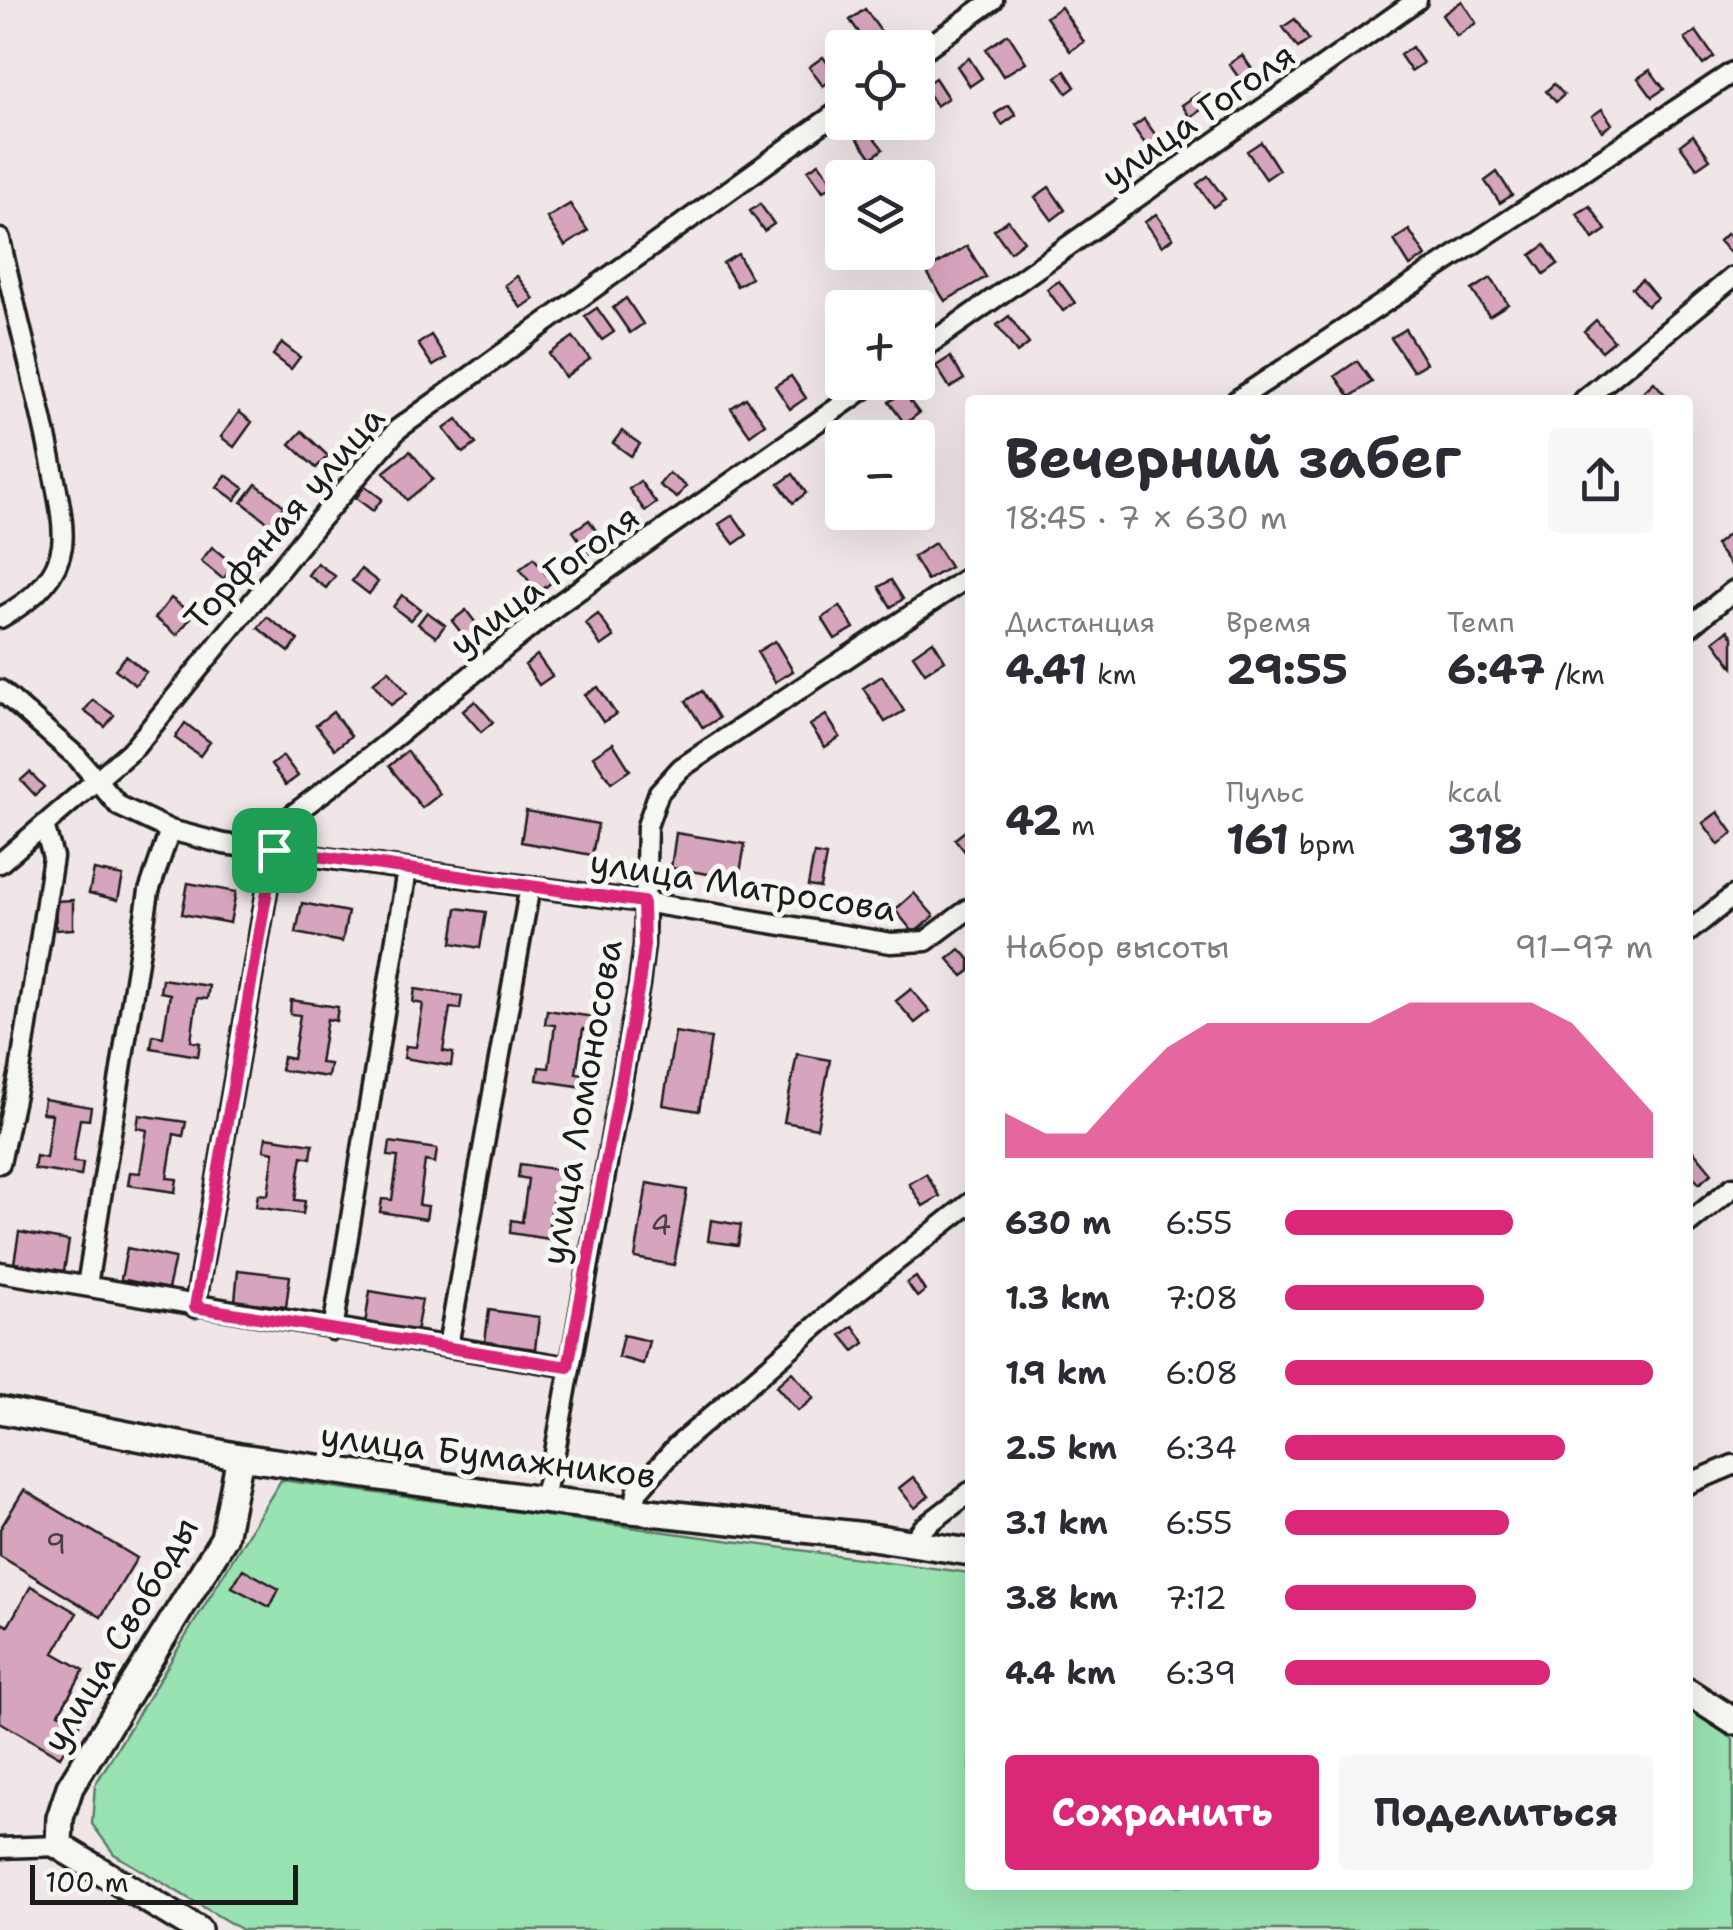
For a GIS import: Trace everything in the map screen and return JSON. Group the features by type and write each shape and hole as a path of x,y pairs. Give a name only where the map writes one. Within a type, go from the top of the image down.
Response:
{"main road":[{"name":"улица Бумажников","path":"0,1410 240,1457 542,1500 965,1551"},
{"name":"улица Свободы","path":"59,1846 60,1818 70,1787 224,1538 240,1457"},
{"path":"1693,1695 1733,1721"},
{"path":"59,1846 198,1930"}],"street":[{"path":"935,42 993,0"},
{"name":"улица Гоголя","path":"935,340 1417,0"},
{"path":"1245,395 1733,72"},
{"name":"Торфяная улица","path":"0,863 135,747 398,429 825,120"},
{"path":"0,239 41,408 62,546 50,577 28,603 0,618"},
{"path":"1590,395 1733,277"},
{"name":"улица Гоголя","path":"274,850 283,822 559,604 848,400"},
{"name":"улица Ломоносова","path":"542,1500 553,1463 639,985 647,826 659,792 682,768 965,579"},
{"path":"1693,624 1733,592"},
{"name":"улица Матросова","path":"0,690 77,757 119,806 170,830 224,844 643,902 891,943 926,941 965,912"},
{"path":"0,1163 20,1071 53,857 44,825"},
{"path":"87,1286 149,891 170,830"},
{"path":"195,1307 274,850"},
{"path":"332,1330 408,870"},
{"path":"448,1346 530,886"},
{"path":"1693,928 1733,896"},
{"path":"1693,1220 1733,1188"},
{"path":"635,1510 637,1492 691,1433 843,1303 965,1206"},
{"path":"0,1272 568,1367"},
{"path":"1693,1482 1733,1464"},
{"path":"910,1543 965,1496"},
{"path":"0,1848 59,1846"}],"green space":[{"path":"281,1480 965,1572 965,1890 1693,1890 1693,1712 1733,1739 1733,1930 242,1930 114,1854 92,1824 95,1785"}],"building":[{"path":"1462,1 1476,23 1457,36 1442,15"},
{"path":"1061,7 1084,42 1070,51 1046,17"},
{"path":"865,9 880,30 857,30 850,20"},
{"path":"1295,19 1309,40 1298,48 1283,27"},
{"path":"1696,31 1714,57 1703,65 1685,39"},
{"path":"1008,34 1026,62 1003,76 986,49"},
{"path":"1412,47 1423,63 1411,71 1400,55"},
{"path":"1242,55 1257,76 1244,85 1229,64"},
{"path":"823,57 825,85 823,86 809,67"},
{"path":"969,58 982,78 970,86 957,66"},
{"path":"1650,70 1664,89 1652,97 1638,78"},
{"path":"1065,71 1075,87 1067,93 1056,77"},
{"path":"935,78 948,98 935,104"},
{"path":"1554,84 1564,95 1556,102 1546,91"},
{"path":"1199,93 1207,106 1190,117 1182,105"},
{"path":"1009,105 1016,115 1002,125 995,114"},
{"path":"1602,109 1612,124 1602,131 1592,116"},
{"path":"1144,119 1160,141 1149,149 1133,127"},
{"path":"1693,135 1710,159 1697,168 1680,145"},
{"path":"858,140 876,140 883,149 872,158"},
{"path":"1261,142 1279,170 1266,179 1247,151"},
{"path":"819,163 825,171 825,190 823,191 808,170"},
{"path":"1497,172 1512,195 1500,203 1485,181"},
{"path":"1208,176 1225,199 1213,207 1197,184"},
{"path":"1049,187 1065,210 1052,220 1035,197"},
{"path":"570,204 588,231 565,246 547,218"},
{"path":"760,204 774,224 764,231 750,211"},
{"path":"1590,206 1606,230 1593,239 1577,214"},
{"path":"1156,214 1173,238 1162,246 1145,222"},
{"path":"1008,220 1024,241 1010,252 994,230"},
{"path":"1409,230 1426,256 1410,266 1394,240"},
{"path":"1727,233 1733,239 1731,254 1719,241"},
{"path":"1545,245 1558,264 1544,274 1531,255"},
{"path":"967,246 986,277 945,301 926,271 935,270 935,266"},
{"path":"738,254 751,278 737,286 723,263"},
{"path":"517,276 534,299 521,308 505,285"},
{"path":"1491,278 1508,304 1489,316 1472,290"},
{"path":"1642,280 1657,298 1647,306 1632,288"},
{"path":"1059,281 1075,303 1063,311 1047,289"},
{"path":"626,298 643,324 630,333 613,308"},
{"path":"597,308 614,332 602,340 585,316"},
{"path":"1009,316 1029,344 1017,353 997,325"},
{"path":"1596,320 1614,341 1602,351 1584,331"},
{"path":"1405,329 1426,363 1413,371 1391,338"},
{"path":"431,335 446,358 433,366 418,344"},
{"path":"573,337 590,359 565,377 549,354"},
{"path":"282,343 300,357 291,369 273,355"},
{"path":"950,357 964,379 950,388 936,366"},
{"path":"1357,361 1372,382 1349,395 1335,376"},
{"path":"791,376 806,398 790,409 775,386"},
{"path":"1654,382 1666,395 1644,395"},
{"path":"746,398 765,424 750,435 731,408"},
{"path":"909,400 919,413 910,420 902,420 889,402"},
{"path":"239,412 252,422 234,447 221,437"},
{"path":"457,419 476,444 463,453 444,429"},
{"path":"302,431 328,456 316,468 290,444"},
{"path":"622,431 640,444 631,456 613,443"},
{"path":"410,451 433,479 407,500 384,472"},
{"path":"669,473 686,486 677,498 659,485"},
{"path":"793,474 806,493 793,503 779,484"},
{"path":"226,475 244,488 235,500 217,487"},
{"path":"640,481 656,503 645,511 629,489"},
{"path":"256,484 284,506 270,524 242,502"},
{"path":"365,486 382,499 373,511 356,498"},
{"path":"733,515 747,535 734,544 719,524"},
{"path":"589,520 604,543 589,554 573,531"},
{"path":"1727,535 1733,543 1730,565 1715,545"},
{"path":"935,543 950,567 927,580 913,557"},
{"path":"212,547 234,565 223,579 201,561"},
{"path":"534,558 552,582 538,593 520,569"},
{"path":"317,563 335,576 326,588 308,575"},
{"path":"361,569 378,582 369,594 352,581"},
{"path":"891,580 903,599 891,607 879,587"},
{"path":"402,595 420,609 410,620 393,607"},
{"path":"171,598 193,615 177,635 155,618"},
{"path":"840,606 854,628 835,639 822,618"},
{"path":"466,610 484,634 470,644 452,621"},
{"path":"427,612 445,625 436,637 418,624"},
{"path":"598,614 614,637 601,646 586,623"},
{"path":"267,617 298,640 289,652 258,628"},
{"path":"1728,630 1733,637 1733,667 1714,641"},
{"path":"775,641 793,671 775,682 757,652"},
{"path":"933,641 945,660 925,673 913,655"},
{"path":"537,655 552,676 539,685 525,665"},
{"path":"126,656 146,672 135,685 115,669"},
{"path":"389,670 407,693 391,705 373,683"},
{"path":"882,676 904,711 885,722 863,688"},
{"path":"598,687 616,714 603,722 585,695"},
{"path":"702,691 719,718 703,728 686,701"},
{"path":"93,700 114,715 105,727 84,711"},
{"path":"475,701 493,722 481,732 463,711"},
{"path":"333,712 351,736 335,749 316,725"},
{"path":"826,715 840,737 825,747 810,725"},
{"path":"185,723 210,742 200,756 175,738"},
{"path":"613,743 630,770 611,783 593,756"},
{"path":"407,751 440,794 422,808 389,766"},
{"path":"283,756 298,776 286,785 271,765"},
{"path":"30,772 44,787 35,795 21,780"},
{"path":"526,811 598,824 592,855 521,842"},
{"path":"1718,812 1733,833 1719,845 1703,823"},
{"path":"965,831 965,852 955,839"},
{"path":"676,833 745,844 739,879 671,868"},
{"path":"814,854 826,856 820,888 808,886"},
{"path":"94,870 123,876 118,900 89,893"},
{"path":"188,883 236,892 230,923 182,914"},
{"path":"914,893 934,916 914,933 895,910"},
{"path":"73,900 73,929 56,930 55,901"},
{"path":"302,903 348,912 342,942 296,933"},
{"path":"457,908 486,912 480,948 452,943"},
{"path":"960,949 965,954 965,975 963,976 948,959"},
{"path":"162,979 209,986 207,999 197,998 191,1041 200,1043 198,1056 151,1048 153,1035 163,1037 170,994 160,992"},
{"path":"415,989 462,996 460,1009 450,1008 443,1051 453,1053 451,1066 404,1058 406,1046 416,1047 423,1004 413,1002"},
{"path":"911,989 930,1011 915,1023 896,1001"},
{"path":"291,1000 338,1007 336,1021 327,1019 320,1063 330,1064 328,1077 281,1070 283,1057 293,1059 300,1015 290,1014"},
{"path":"547,1010 594,1017 592,1031 583,1029 576,1073 586,1074 584,1087 537,1080 539,1067 549,1068 555,1025 545,1024"},
{"path":"675,1032 711,1038 699,1111 663,1105"},
{"path":"797,1054 830,1060 817,1128 784,1122"},
{"path":"44,1099 91,1107 89,1120 80,1119 73,1162 83,1163 81,1176 34,1169 36,1156 46,1158 52,1114 42,1113"},
{"path":"139,1115 186,1122 183,1136 174,1134 167,1178 177,1179 175,1192 128,1185 130,1172 140,1173 147,1130 137,1128"},
{"path":"266,1137 313,1144 311,1158 302,1156 295,1200 305,1201 303,1214 256,1207 258,1194 268,1195 274,1152 264,1150"},
{"path":"390,1142 437,1149 435,1163 425,1161 419,1205 428,1206 426,1219 380,1212 382,1199 392,1200 398,1157 388,1156"},
{"path":"1693,1150 1712,1173 1699,1184 1693,1176"},
{"path":"520,1164 567,1171 565,1184 555,1183 549,1226 558,1228 556,1240 510,1233 511,1220 522,1222 528,1179 518,1177"},
{"path":"926,1174 940,1196 923,1206 909,1184"},
{"path":"647,1183 687,1190 674,1265 635,1258"},
{"path":"711,1220 741,1225 738,1245 708,1241"},
{"path":"19,1232 69,1241 64,1271 14,1263"},
{"path":"127,1248 175,1258 168,1289 121,1279"},
{"path":"238,1270 290,1276 286,1307 235,1301"},
{"path":"916,1277 925,1291 917,1297 907,1283"},
{"path":"370,1291 422,1300 416,1332 365,1324"},
{"path":"489,1310 539,1317 535,1349 485,1342"},
{"path":"853,1326 865,1343 854,1351 841,1335"},
{"path":"623,1335 649,1341 643,1364 618,1357"},
{"path":"792,1372 814,1398 798,1411 776,1386"},
{"path":"913,1477 929,1496 915,1508 899,1488"},
{"path":"24,1490 137,1558 101,1617 0,1556 0,1529"},
{"path":"243,1569 279,1589 270,1607 232,1587"},
{"path":"31,1586 77,1613 54,1653 84,1670 59,1713 79,1724 60,1757 0,1722 0,1622 8,1626"}],"route":[{"path":"274,850 643,902 644,945 639,985 568,1367 195,1307 274,850"}]}
